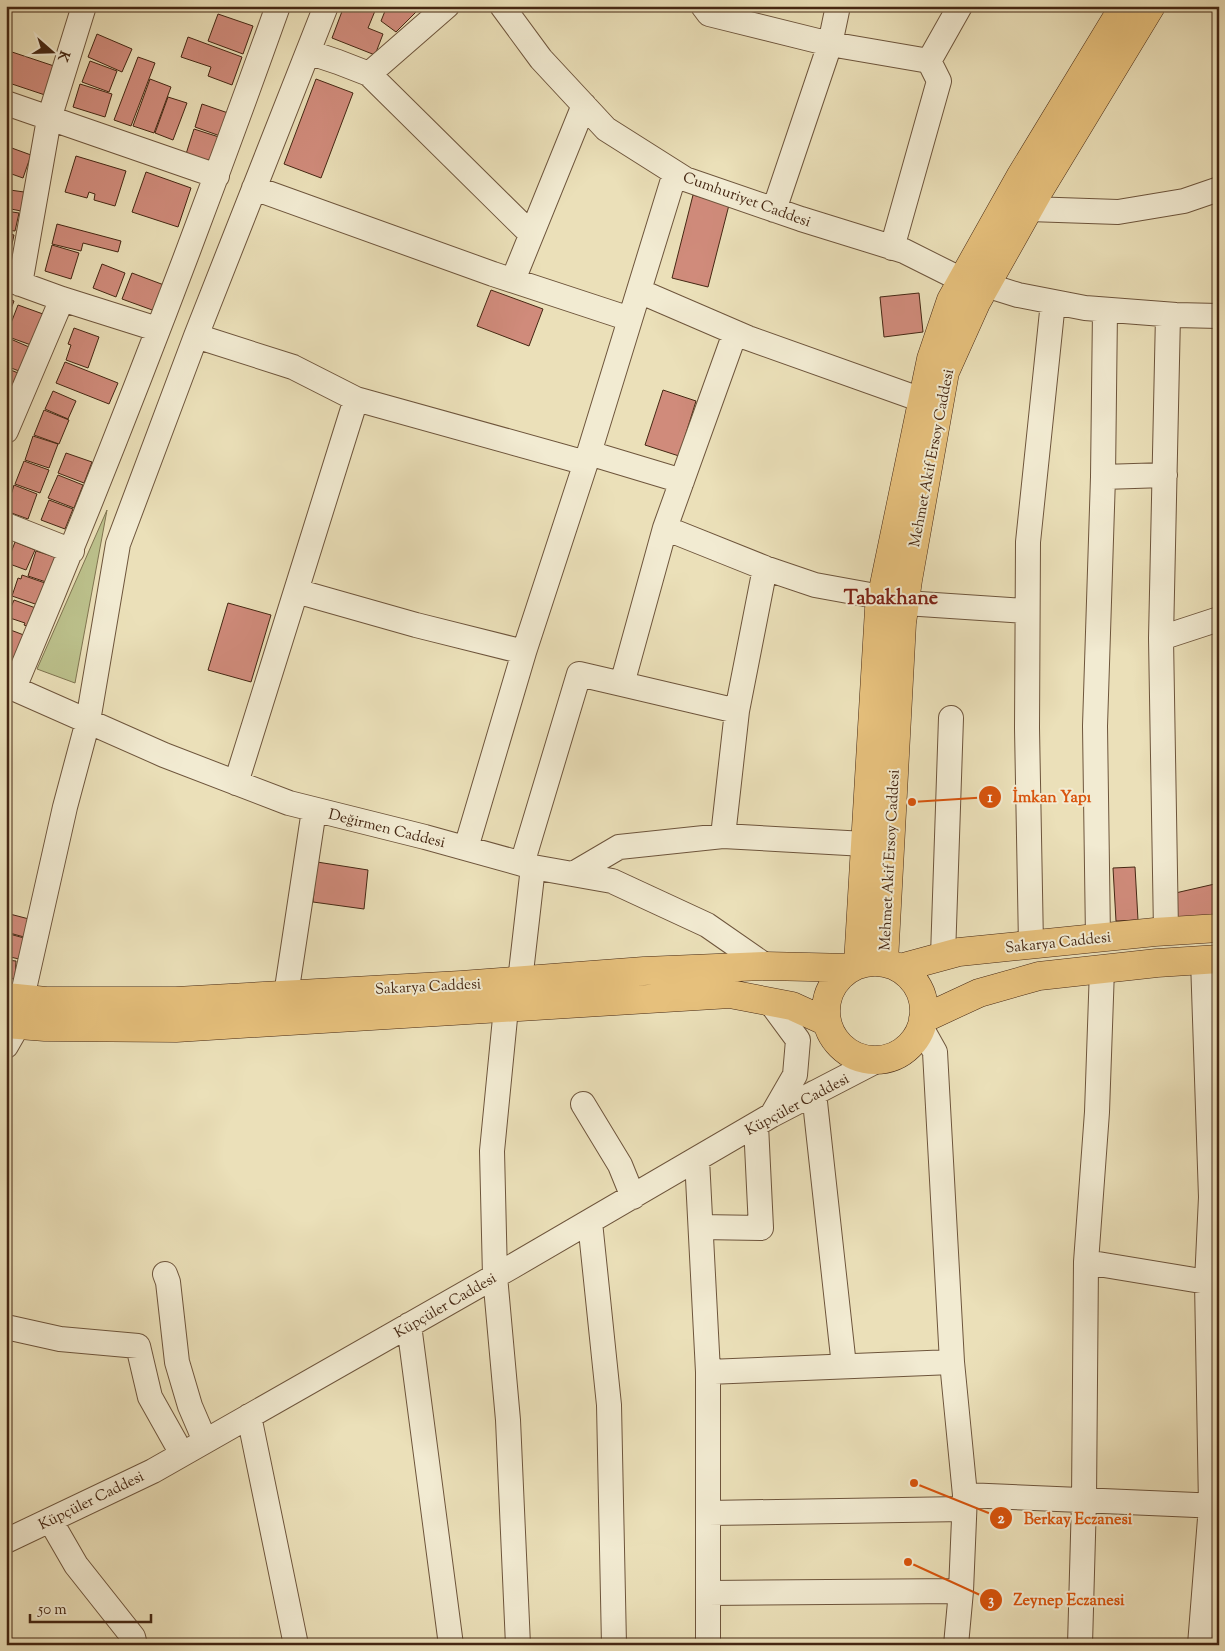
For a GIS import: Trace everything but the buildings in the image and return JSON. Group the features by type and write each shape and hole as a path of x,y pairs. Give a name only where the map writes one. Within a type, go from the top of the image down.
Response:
{"main road":[{"name":"Mehmet Akif Ersoy Caddesi","path":"873,965 865,844 879,609 893,600 945,372 976,303 974,282 1020,177 1124,6"},
{"name":"Mehmet Akif Ersoy Caddesi","path":"873,965 901,642 893,600 922,400 931,359 951,300 974,282 1029,209 1151,6"},
{"name":"Sakarya Caddesi","path":"12,1018 46,1001 176,1001 644,971 766,966 873,965 944,956 959,952 1166,931 1219,928"},
{"path":"922,1023 979,993 1039,976 1211,960"},
{"path":"873,965 911,977 919,990 924,1004 922,1023 915,1039 905,1049 893,1056 880,1059 866,1059 853,1054 841,1046 832,1035 827,1022 826,1006 830,991 838,978 873,965"},
{"name":"Sakarya Caddesi","path":"12,1018 45,1027 176,1028 730,994 792,1006 827,1022"}],"street":[{"path":"84,6 49,118 13,282 157,329"},
{"path":"10,687 72,551 217,176 278,6"},
{"path":"12,1018 88,722 118,544 196,336 326,6"},
{"path":"369,74 447,6"},
{"name":"Cumhuriyet Caddesi","path":"502,6 541,59 606,129 686,179 774,210 904,251 974,282 1018,295 1085,308 1168,315 1219,316"},
{"path":"703,6 709,14 830,44 929,61"},
{"path":"774,210 830,44 838,6"},
{"path":"929,61 960,6"},
{"path":"308,52 369,74 531,234"},
{"path":"892,248 939,81 929,61"},
{"path":"6,103 217,176"},
{"path":"513,280 584,105"},
{"path":"466,848 524,652 588,458 675,173"},
{"path":"254,188 513,280 630,319"},
{"path":"1029,209 1118,212 1184,201 1219,188"},
{"path":"639,291 736,333 922,400"},
{"path":"6,431 62,299"},
{"path":"1031,945 1027,728 1028,542 1053,302"},
{"path":"1098,938 1095,726 1103,477 1105,310"},
{"path":"1166,931 1161,638 1168,315"},
{"path":"622,684 665,528 736,333"},
{"path":"196,336 293,367 356,399 682,481"},
{"path":"236,783 356,399"},
{"path":"1103,477 1165,475"},
{"path":"6,524 72,551"},
{"path":"665,528 765,568 815,585 893,600 1027,612"},
{"path":"722,836 737,711 765,568"},
{"path":"296,591 416,625 524,652"},
{"path":"1161,638 1219,619"},
{"path":"520,980 527,865 579,674 737,711"},
{"name":"Değirmen Caddesi","path":"10,687 164,756 288,803 527,865 612,881 707,925 766,966"},
{"path":"944,956 951,718"},
{"path":"286,995 314,810"},
{"path":"573,874 619,847 722,836 865,844"},
{"path":"1200,1645 1215,1506 1207,1282 1215,1197 1211,960"},
{"path":"1080,1645 1084,1500 1086,1262 1097,1112 1102,969"},
{"path":"701,1227 761,1228 764,1120 796,1075 798,1040 770,1002"},
{"path":"506,1008 492,1151 495,1276 508,1420 518,1645"},
{"path":"922,1023 935,1052 952,1362 965,1502 961,1591 956,1645"},
{"name":"Küpçüler Caddesi","path":"6,1541 152,1471 590,1222 764,1120 880,1059"},
{"path":"814,1093 844,1366"},
{"path":"583,1104 620,1165 633,1197"},
{"path":"697,1159 708,1372 708,1645"},
{"path":"590,1222 609,1405 614,1645"},
{"path":"1086,1262 1207,1282"},
{"path":"165,1274 168,1282 177,1362 190,1406 205,1441"},
{"path":"409,1325 451,1645"},
{"path":"6,1327 60,1339 138,1346 150,1397 182,1454"},
{"path":"708,1372 952,1362"},
{"path":"250,1416 296,1645"},
{"path":"708,1513 965,1502 1084,1500 1215,1506"},
{"path":"50,1520 76,1565 126,1639"},
{"path":"708,1593 961,1591"}],"green space":[{"path":"107,510 75,683 37,669"}],"place":[{"name":"İmkan Yapı","path":"912,802"},
{"name":"Berkay Eczanesi","path":"914,1483"},
{"name":"Zeynep Eczanesi","path":"908,1562"}],"district":[{"name":"Tabakhane","path":"891,597"}]}
